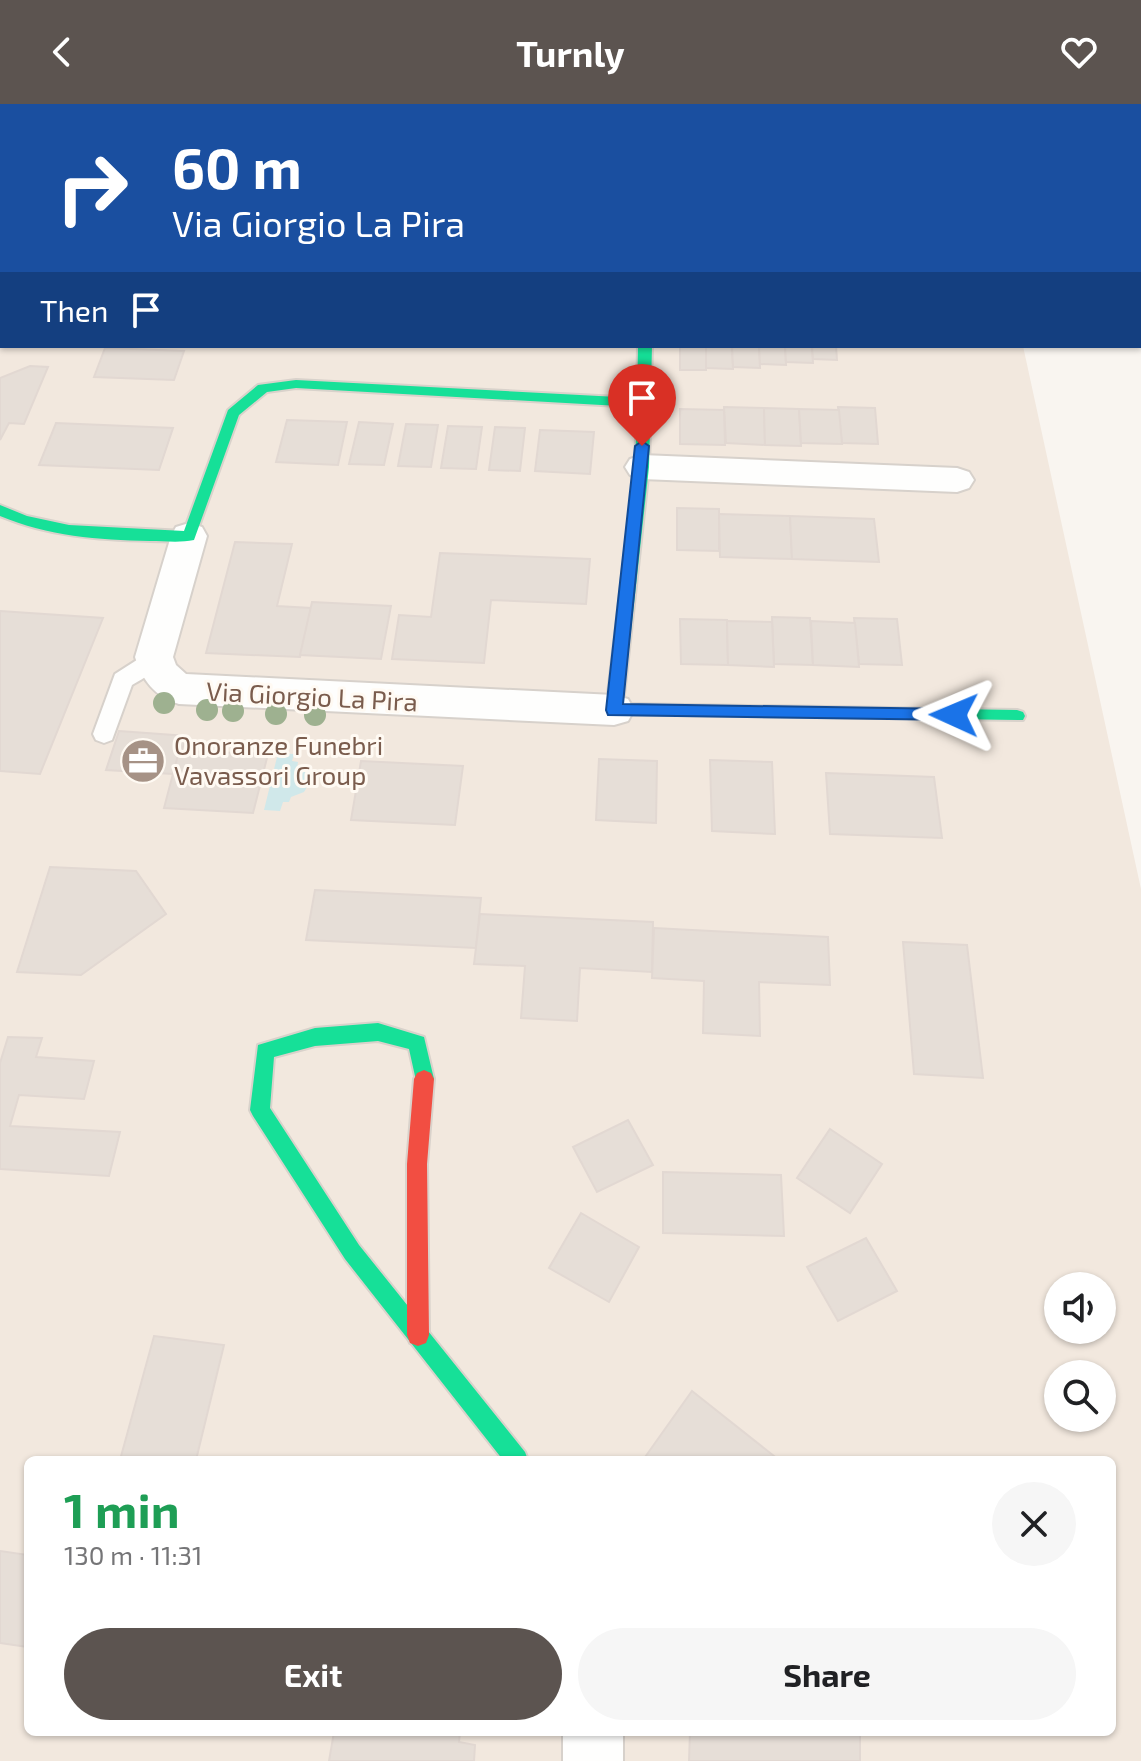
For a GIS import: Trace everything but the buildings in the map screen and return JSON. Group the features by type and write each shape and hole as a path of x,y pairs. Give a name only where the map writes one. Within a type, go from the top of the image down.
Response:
{"street":[{"path":"614,710 642,467 645,348"},
{"path":"154,657 189,536 233,413 263,388 296,384 643,403"},
{"path":"642,467 957,480"},
{"path":"0,510 17,521 52,528 189,536"},
{"name":"Via Giorgio La Pira","path":"154,657 158,671 167,683 191,691 614,710 1017,716"},
{"path":"418,1335 417,1164 425,1072 417,1043 378,1032 315,1037 265,1051 260,1110 352,1252 514,1456"},
{"path":"593,1736 593,1761"}],"lane":[{"path":"104,734 123,680 145,668 154,657"}],"shaded area":[{"path":"0,348 1023,348 1141,889 1141,1761 0,1761"}],"water":[{"path":"278,753 294,754 292,761 298,762 297,768 306,772 310,782 304,792 291,797 289,802 283,802 280,811 264,810"}],"traffic: fast":[{"path":"645,348 642,467 614,710 1017,716"},
{"path":"0,510 45,526 69,530 117,535 189,536 233,413 263,388 296,384 643,403"},
{"path":"424,1079 417,1043 378,1032 315,1037 265,1051 260,1110 352,1252 514,1456"}],"traffic: jam":[{"path":"418,1335 417,1164 424,1079"}],"place":[{"name":"Onoranze Funebri Vavassori Group","path":"143,761"}],"route":[{"path":"642,446 614,710 954,715"}]}
